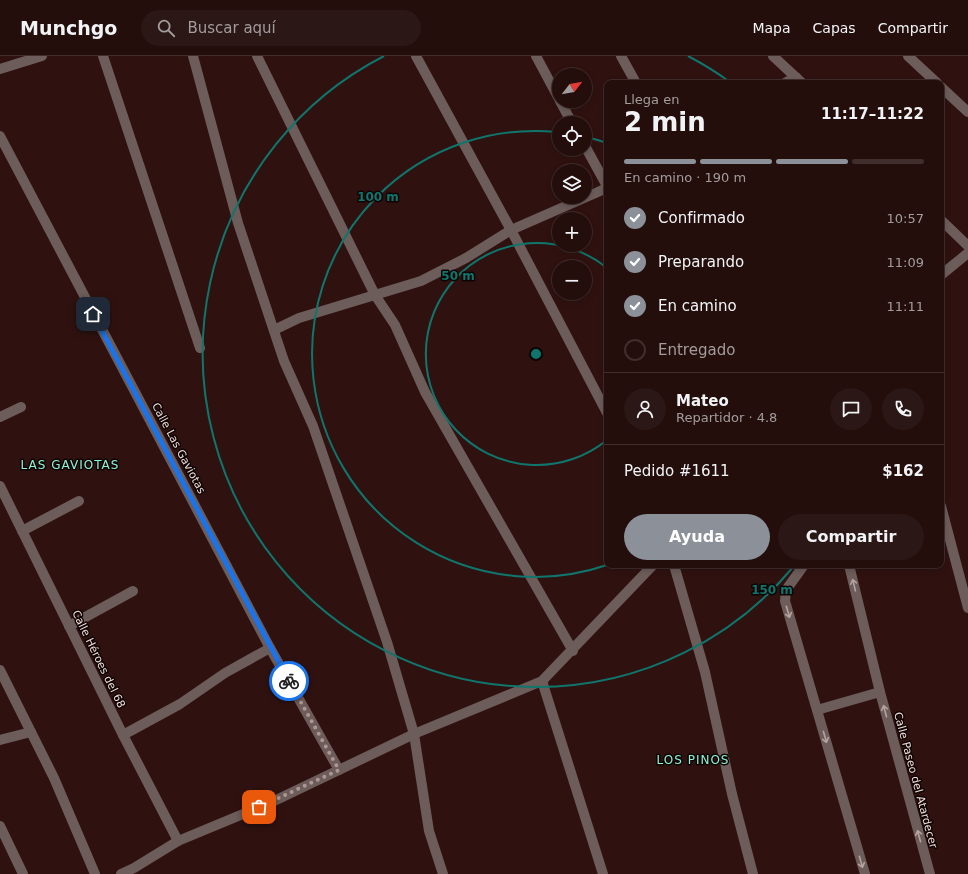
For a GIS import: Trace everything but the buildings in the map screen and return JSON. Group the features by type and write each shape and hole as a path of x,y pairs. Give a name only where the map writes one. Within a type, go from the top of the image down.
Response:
{"street":[{"path":"0,69 42,56"},
{"path":"103,56 200,348"},
{"path":"193,56 238,223 284,361 315,433 387,642 414,734 429,831 443,874"},
{"path":"257,56 375,295 395,325 425,392 573,651"},
{"path":"416,56 604,407"},
{"path":"536,56 552,85"},
{"path":"621,56 634,80"},
{"path":"773,56 799,80"},
{"path":"908,56 934,80"},
{"path":"944,90 966,108"},
{"name":"Calle Las Gaviotas","path":"0,136 270,648 339,770"},
{"path":"590,156 604,181"},
{"path":"274,330 299,318 421,281 466,258 510,230 604,188"},
{"path":"944,223 968,246"},
{"path":"944,273 968,254"},
{"path":"0,417 20,407"},
{"name":"Calle Héroes del 68","path":"0,486 123,735 178,841"},
{"path":"22,531 79,501"},
{"path":"944,517 968,608"},
{"path":"121,874 134,868 178,841 272,802 414,734 542,681 547,674 573,651 650,568"},
{"path":"675,568 705,672 732,794 753,874"},
{"path":"802,568 786,590 785,601 865,874"},
{"name":"Calle Paseo del Atardecer","path":"850,568 880,692 930,874"},
{"path":"69,626 133,591"},
{"path":"123,735 180,704 225,673 270,648"},
{"path":"0,670 54,778 95,874"},
{"path":"542,681 603,874"},
{"path":"817,710 880,692"},
{"path":"0,740 31,732"},
{"path":"0,826 23,874"}],"way so far":[{"path":"259,807 339,770 289,681"}],"district":[{"name":"LAS GAVIOTAS","path":"70,465"},
{"name":"LOS PINOS","path":"693,760"}],"route":[{"path":"93,314 270,648 289,681"}]}
